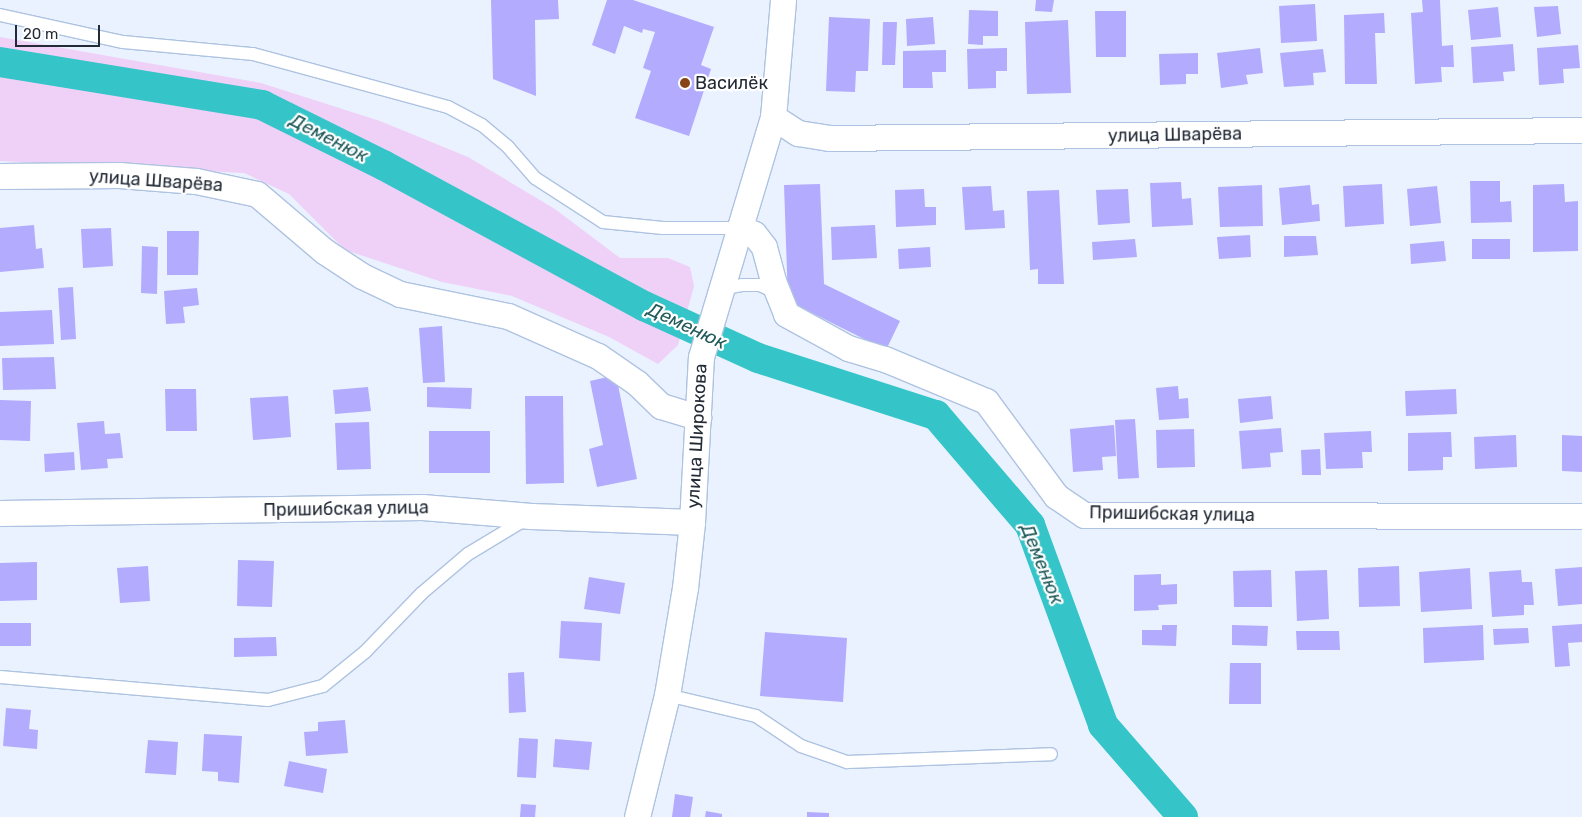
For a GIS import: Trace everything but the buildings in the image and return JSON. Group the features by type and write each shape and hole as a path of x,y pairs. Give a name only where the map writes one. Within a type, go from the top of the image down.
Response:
{"street":[{"name":"улица Широкова","path":"638,817 666,695 685,588 692,522 702,357 773,117 783,0"},
{"name":"улица Шварёва","path":"773,117 798,133 829,138 1582,130"},
{"name":"улица Шварёва","path":"0,176 148,177 196,181 257,194 324,251 362,276 400,294 508,316 598,356 637,383 661,406 698,416"},
{"name":"Пришибская улица","path":"740,228 754,234 764,247 777,293 786,314 848,348 885,359 986,401 1056,496 1084,515 1582,516"},
{"name":"Пришибская улица","path":"0,513 422,507 531,516 692,522"}],"lane":[{"path":"0,15 123,42 252,54 448,107 482,125 508,147 535,178 603,222 663,228 740,228"},
{"path":"719,296 731,287 742,285 760,285 777,293"},
{"path":"0,677 268,700 323,686 365,652 422,593 468,554 531,516"},
{"path":"666,695 756,716 801,746 847,762 1051,754"}],"shaded area":[{"path":"0,37 261,83 380,121 468,157 555,209 620,258 668,258 690,267 694,286 678,345 658,364 609,337 512,296 442,282 345,250 289,194 244,173 0,161"}],"waterway":[{"name":"Деменюк","path":"0,62 262,105 383,165 644,306 758,358 936,415 1030,525 1103,725 1183,817"}],"place":[{"name":"Василёк","path":"685,83"}]}
